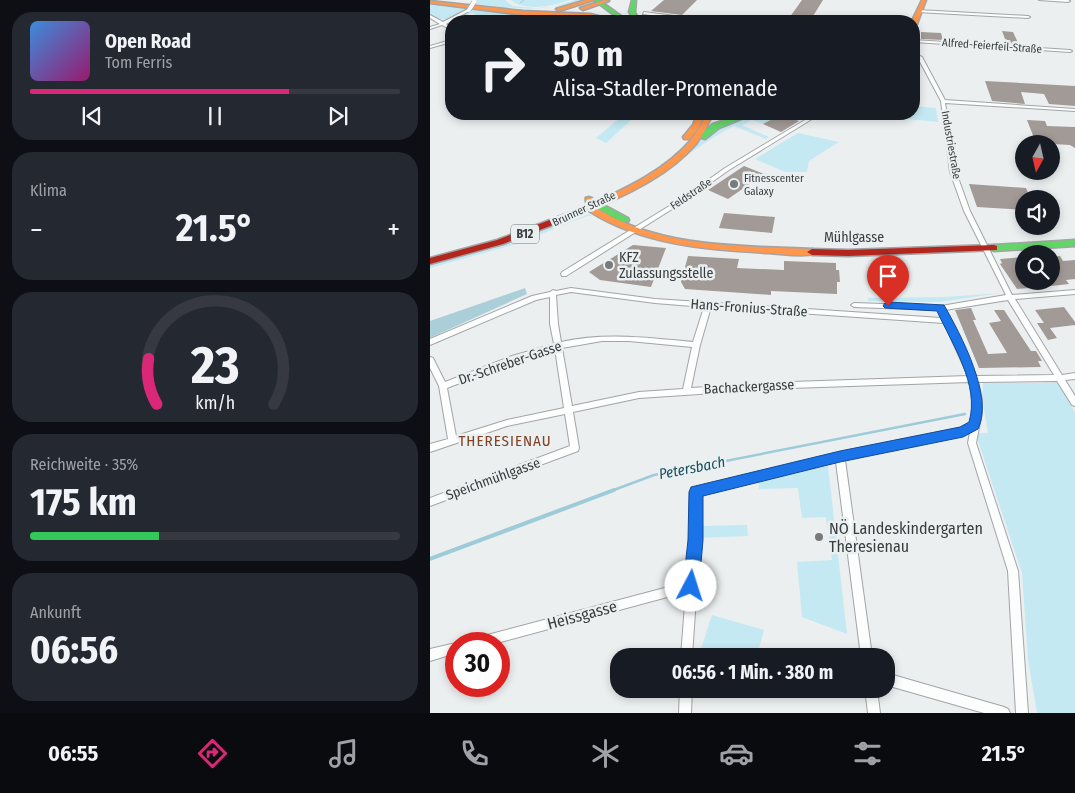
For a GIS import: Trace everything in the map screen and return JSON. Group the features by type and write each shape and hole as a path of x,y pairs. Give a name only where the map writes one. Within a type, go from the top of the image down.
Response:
{"main road":[{"path":"508,0 517,5 536,7 559,5 572,0"},
{"path":"917,15 924,0"},
{"path":"530,13 565,11 600,1"},
{"path":"600,1 618,15"},
{"path":"430,2 520,10 544,10 600,1 623,15"},
{"path":"634,2 632,12 637,15"},
{"path":"473,6 530,13 570,15"},
{"name":"Brunner Straße","path":"430,255 504,234 592,204 675,149 692,131 697,120"},
{"name":"Brunner Straße","path":"430,261 525,234 592,204 655,172 694,142 708,120"},
{"path":"694,142 716,126 733,120"},
{"name":"Mühlgasse","path":"592,204 636,230 681,242 759,250 848,253 984,249 1075,243"}],"street":[{"path":"1040,0 1068,1"},
{"path":"460,15 473,6"},
{"path":"458,15 473,6"},
{"path":"918,12 1028,17"},
{"path":"430,16 444,24"},
{"path":"430,28 444,24"},
{"name":"Alfred-Feierfeil-Straße","path":"920,41 1070,51"},
{"path":"430,48 445,43"},
{"name":"Industriestraße","path":"920,57 943,101 953,172 967,212 984,249 1010,297 1075,403"},
{"path":"943,101 1075,110"},
{"name":"Feldstraße","path":"564,274 636,230 727,169 808,120"},
{"name":"Hans-Fronius-Straße","path":"430,342 534,298 554,292 571,290 655,301 946,321"},
{"path":"554,292 554,324 569,410"},
{"path":"854,305 941,308 1010,297 1075,292"},
{"path":"687,391 696,345 708,305"},
{"path":"941,308 974,379 978,411 972,442 1013,571 1022,713"},
{"name":"Dr.-Schreber-Gasse","path":"443,386 558,345 591,339 620,339 696,345"},
{"path":"430,360 443,386 452,440"},
{"name":"Bachackergasse","path":"430,448 507,423 639,395 791,385 1061,378 1075,376"},
{"name":"Speichmühlgasse","path":"430,502 575,448 569,410"},
{"path":"688,648 691,586 696,540 696,492 840,457 963,431 974,426"},
{"path":"840,457 866,648"},
{"name":"Heissgasse","path":"510,634 691,586"},
{"path":"430,655 445,651"},
{"path":"895,682 1004,713"},
{"path":"685,713 686,698"},
{"path":"872,698 874,713"}],"shaded area":[{"path":"477,0 505,0 513,6 536,8 476,4"},
{"path":"511,0 570,0 548,6 532,7 517,4"},
{"path":"575,0 587,0 573,4 554,7"},
{"path":"430,3 468,6 459,15 445,15 445,20 430,14"},
{"path":"474,8 552,15 474,15 477,14 471,13 463,15"},
{"path":"920,107 936,108 938,122 918,120 920,120"},
{"path":"631,120 606,143 596,138 616,121"},
{"path":"734,120 752,120 742,125 769,137 766,139 734,126 647,181 723,124"},
{"path":"752,120 770,120 763,124"},
{"path":"798,133 839,142 809,161 807,172 785,172 755,159"},
{"path":"589,214 592,216 587,216 513,245 430,268 430,265 492,249"},
{"path":"525,288 527,294 430,338 430,321"},
{"path":"1000,293 940,302 868,301 868,298 944,297"},
{"path":"983,383 1060,383 1075,413 1075,713 1037,713 1028,660 1022,573 977,438 979,433 988,433 982,398"},
{"path":"828,466 847,634 802,617 797,562 832,560 826,517 802,518 798,488 759,489 759,481"},
{"path":"747,525 748,536 700,538 701,526"},
{"path":"712,615 764,630 759,648 701,648"}],"building":[{"path":"664,0 697,0 682,15 651,11"},
{"path":"802,0 823,0 814,15 791,15"},
{"path":"1002,31 1013,32 1019,45 1007,44"},
{"path":"921,32 941,33 943,40 921,39"},
{"path":"985,81 1075,86 1075,106 1049,104 1044,94 1021,92 1025,104 992,101"},
{"path":"770,120 799,121 781,132 763,124"},
{"path":"1027,120 1045,121 1047,126 1075,127 1075,148 1070,145 1060,144 1060,135 1033,135"},
{"name":"Fitnesscenter Galaxy","path":"744,166 764,174 728,199 708,190"},
{"path":"969,184 1026,188 1027,190 1015,190 1015,209 977,207"},
{"path":"724,213 775,217 772,233 719,228"},
{"path":"633,245 666,248 651,287 600,280 589,272"},
{"path":"688,256 739,259 737,268 784,270 784,261 836,263 840,282 837,282 837,294 771,291 771,295 685,289 681,282"},
{"path":"1060,256 1063,261 1075,260 1075,279 1066,280 1069,284 1060,285"},
{"path":"1015,258 1015,286 1000,264 1002,263 1000,259"},
{"path":"1064,307 1075,322 1075,325 1050,328 1057,338 1048,340 1037,323 1044,323 1035,310"},
{"path":"971,308 976,320 973,320 988,354 1007,353 989,323 1001,321 994,310 1004,310 1031,351 1036,351 1042,361 1038,361 1041,367 979,368 955,310"}],"waterway":[{"path":"520,3 524,0"},
{"name":"Petersbach","path":"611,491 654,475 965,414"},
{"name":"Petersbach","path":"430,559 614,490"}],"traffic: fast":[{"path":"596,0 617,15"},
{"path":"634,0 632,12 634,15"},
{"path":"702,137 716,126 733,120"},
{"path":"589,200 625,220"},
{"path":"994,248 1075,243"}],"traffic: slow":[{"path":"559,9 592,0"},
{"path":"918,15 924,0"},
{"path":"583,8 607,1"},
{"path":"430,2 523,13 568,15"},
{"path":"687,137 698,120"},
{"path":"579,212 625,191 671,163 694,141 706,120"},
{"path":"589,200 592,209 609,220 670,241 746,249 812,252"}],"traffic: jam":[{"path":"430,261 500,242 579,212"},
{"path":"812,252 848,253 994,248"}],"place":[{"name":"Fitnesscenter Galaxy","path":"734,184"},
{"name":"KFZ Zulassungsstelle","path":"609,265"},
{"name":"NÖ Landeskindergarten Theresienau","path":"819,537"}],"district":[{"name":"THERESIENAU","path":"505,441"}],"route":[{"path":"691,586 696,540 696,492 840,457 963,431 974,426 978,411 974,379 941,308 888,306"}]}
